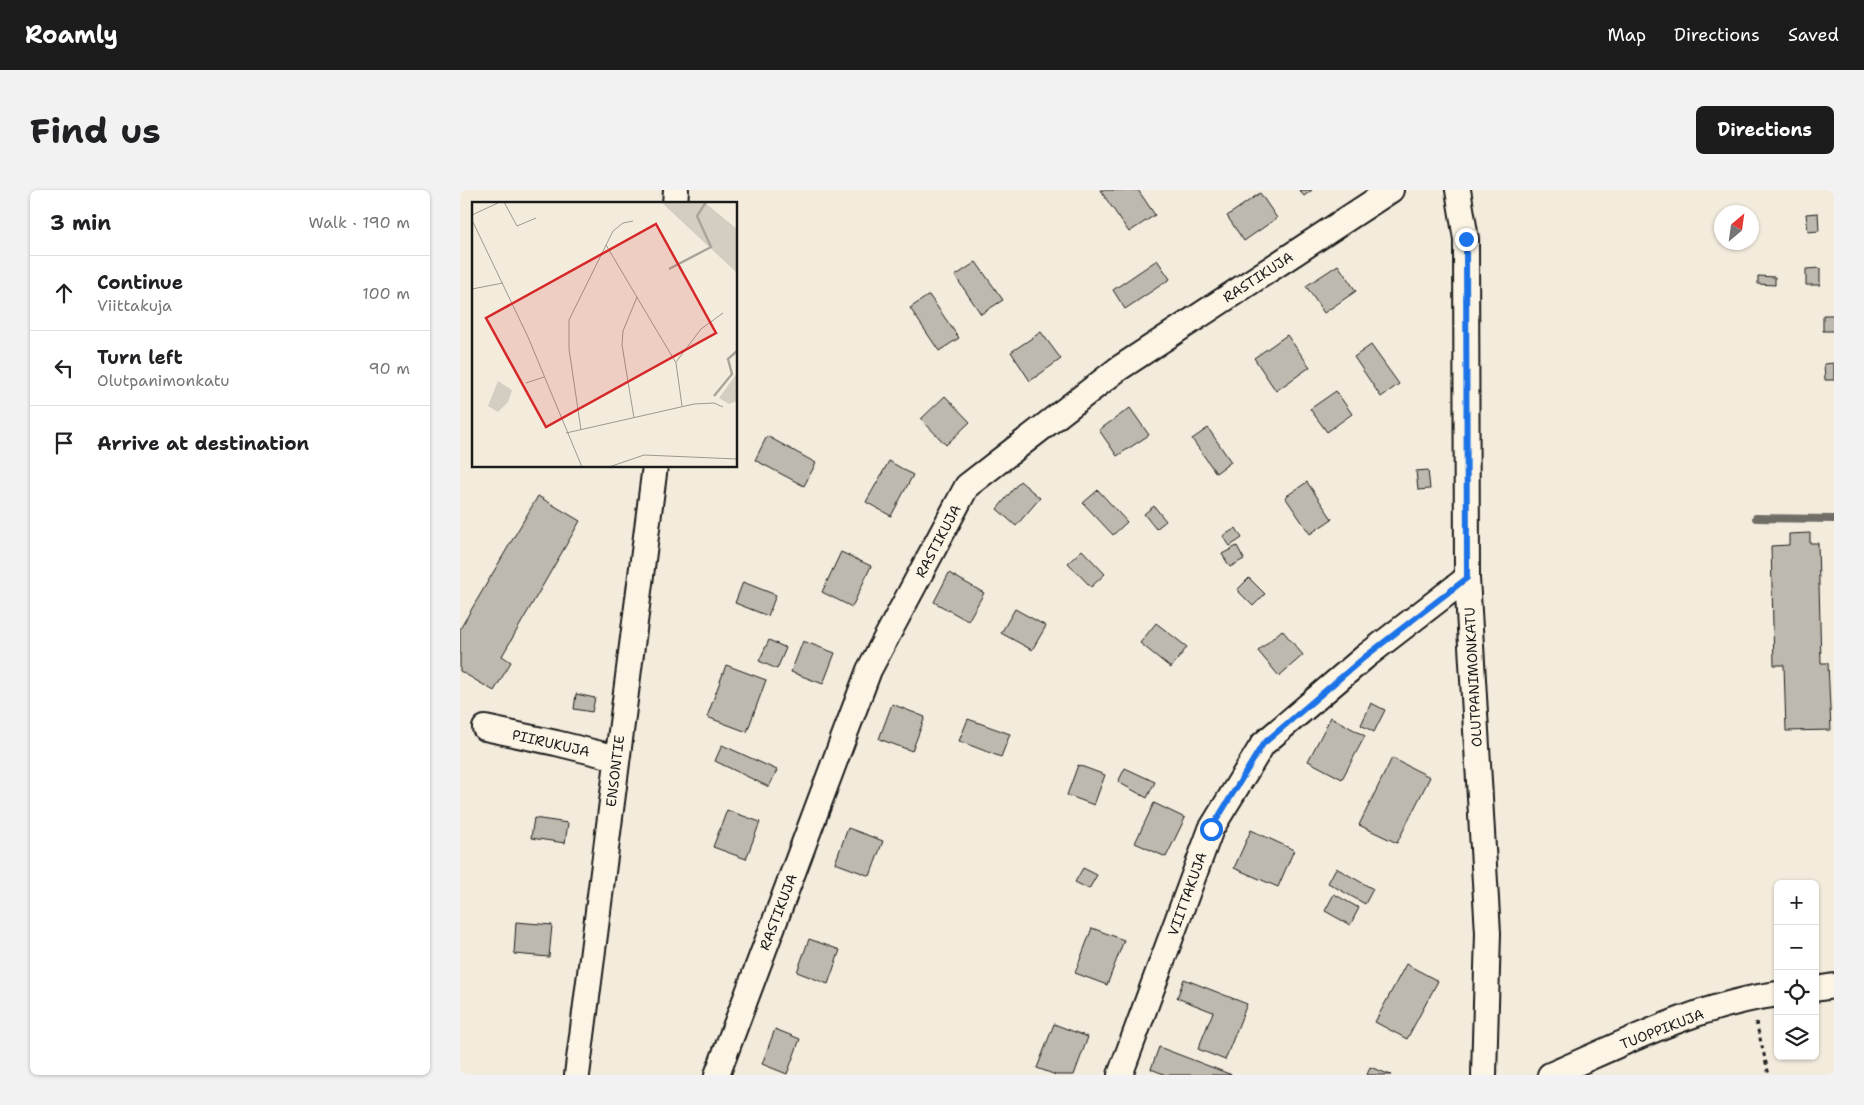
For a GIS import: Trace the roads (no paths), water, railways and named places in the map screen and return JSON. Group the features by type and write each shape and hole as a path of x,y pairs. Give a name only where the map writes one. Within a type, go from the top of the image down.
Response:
{"street":[{"name":"RASTIKUJA","path":"717,1075 868,670 967,486 1118,369 1391,190"},
{"name":"OLUTPANIMONKATU","path":"1458,190 1466,239 1467,578 1488,933 1484,1075"},
{"name":"ENSONTIE","path":"577,1075 654,468"},
{"name":"VIITTAKUJA","path":"1120,1075 1211,829 1263,744 1366,656 1467,578"},
{"name":"PIIRUKUJA","path":"485,728 617,758"},
{"path":"1819,988 1834,986"},
{"name":"TUOPPIKUJA","path":"1550,1075 1664,1026 1750,998 1774,995"}],"waterway":[{"path":"1756,518 1834,519"}]}
